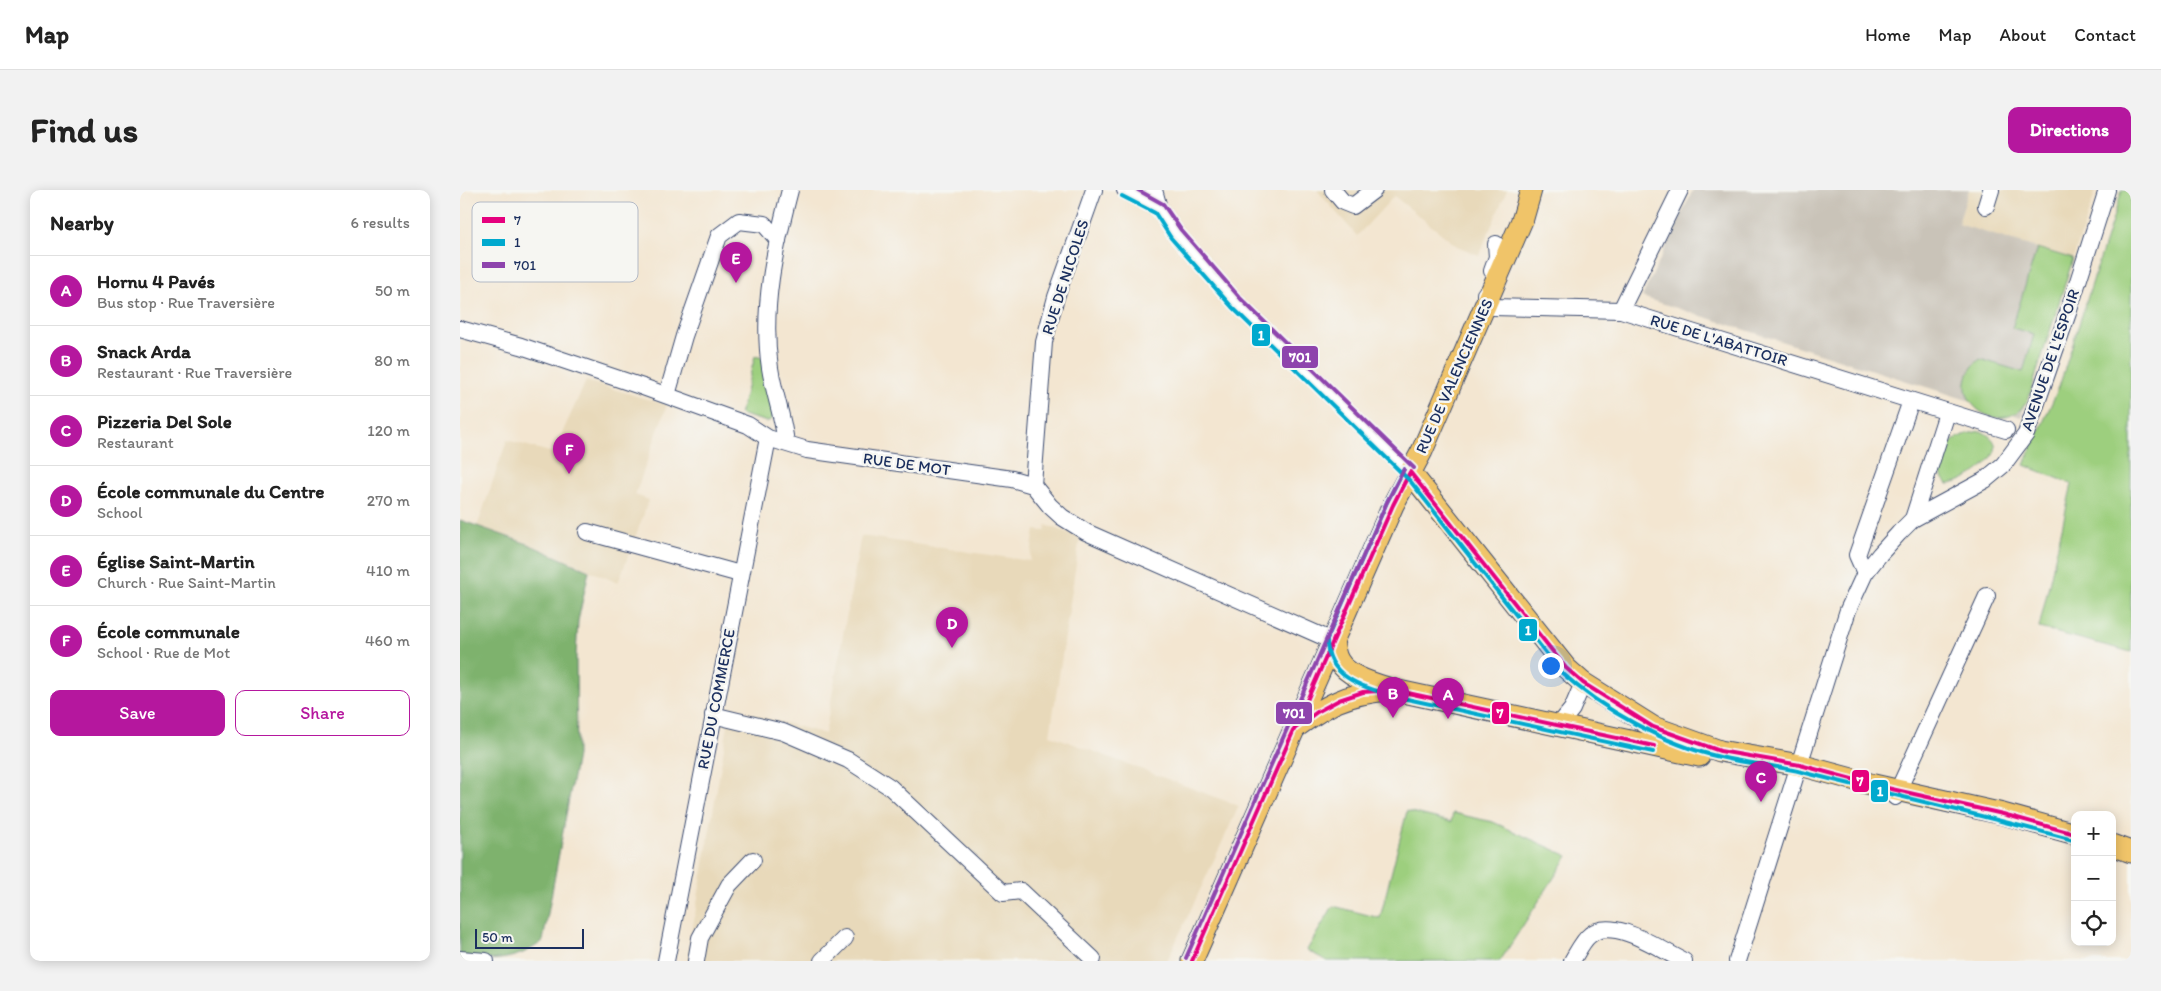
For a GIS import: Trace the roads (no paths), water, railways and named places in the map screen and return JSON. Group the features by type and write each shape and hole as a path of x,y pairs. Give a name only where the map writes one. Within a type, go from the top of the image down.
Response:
{"main road":[{"name":"RUE DE VALENCIENNES","path":"1410,472 1411,442 1509,215 1525,190"},
{"name":"RUE DE VALENCIENNES","path":"1410,472 1422,451 1523,218 1531,190"},
{"path":"1192,961 1393,505 1410,472 1566,668 1583,683 1653,727 1720,751 1798,771 2003,814 2071,833"},
{"path":"1333,641 1338,661 1348,671 1364,680 1394,690 1706,757 1798,771"},
{"path":"1293,730 1317,712 1339,700 1363,692 1394,690"},
{"path":"1897,793 2071,842"},
{"path":"2116,846 2131,852"},
{"path":"2115,856 2131,862"}],"street":[{"path":"786,443 783,419 770,368 768,305 773,255 790,190"},
{"name":"RUE DE NICOLES","path":"1033,485 1044,342 1056,297 1094,190"},
{"path":"1125,190 1160,208"},
{"path":"1154,190 1160,208 1176,234 1236,304 1410,472"},
{"path":"1333,190 1344,202 1353,206 1374,190"},
{"path":"1621,310 1680,190"},
{"path":"1986,206 1991,190"},
{"name":"AVENUE DE L'ESPOIR","path":"1736,961 1848,610 1866,573 1880,554 1914,519 1989,486 2026,434 2068,313 2107,190"},
{"path":"667,396 684,336 719,236 739,221 764,224 778,240"},
{"path":"1485,305 1484,291 1497,257 1496,244"},
{"name":"RUE DE L'ABATTOIR","path":"1485,305 1494,307 1621,310 2006,430"},
{"name":"RUE DE MOT","path":"460,329 521,346 667,396 748,425 768,438 807,450 1012,479 1033,485"},
{"path":"1866,573 1857,556 1911,401"},
{"path":"1914,519 1947,413"},
{"name":"RUE DU COMMERCE","path":"666,961 768,438"},
{"path":"1033,485 1062,517 1086,532 1333,641"},
{"path":"587,532 740,574"},
{"path":"1897,793 1987,596"},
{"path":"1558,725 1572,709 1583,683"},
{"path":"713,715 783,732 848,760 890,788 1003,893 1021,891 1094,959"},
{"path":"696,961 700,938 728,885 753,860"},
{"path":"1572,961 1589,935 1605,928 1621,930 1684,961"},
{"path":"822,961 845,938"},
{"path":"460,959 486,961"}],"place":[{"name":"Église Saint-Martin","path":"736,283"},
{"name":"École communale","path":"569,474"},
{"name":"École communale du Centre","path":"952,648"},
{"name":"Snack Arda","path":"1393,718"},
{"name":"Hornu 4 Pavés","path":"1448,719"},
{"name":"Pizzeria Del Sole","path":"1761,802"}]}
